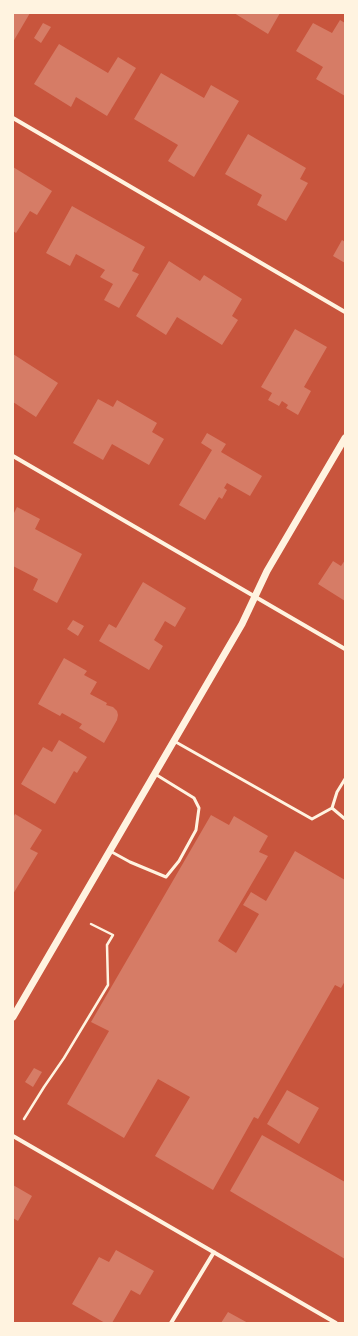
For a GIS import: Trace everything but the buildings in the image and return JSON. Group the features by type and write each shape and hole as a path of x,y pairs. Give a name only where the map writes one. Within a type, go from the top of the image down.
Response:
{"street":[{"path":"13,118 345,312"},
{"path":"13,1017 242,624 267,571 345,438"},
{"path":"13,456 345,649"},
{"path":"13,1136 336,1323"},
{"path":"172,1323 214,1252"}],"lane":[{"path":"174,741 312,819 332,808 337,792 345,779"},
{"path":"110,851 130,862 166,877 179,861 196,830 199,808 194,798 155,774"},
{"path":"332,808 345,819"}],"path":[{"path":"24,1119 64,1058 108,985 107,945 113,935 91,924"}]}
